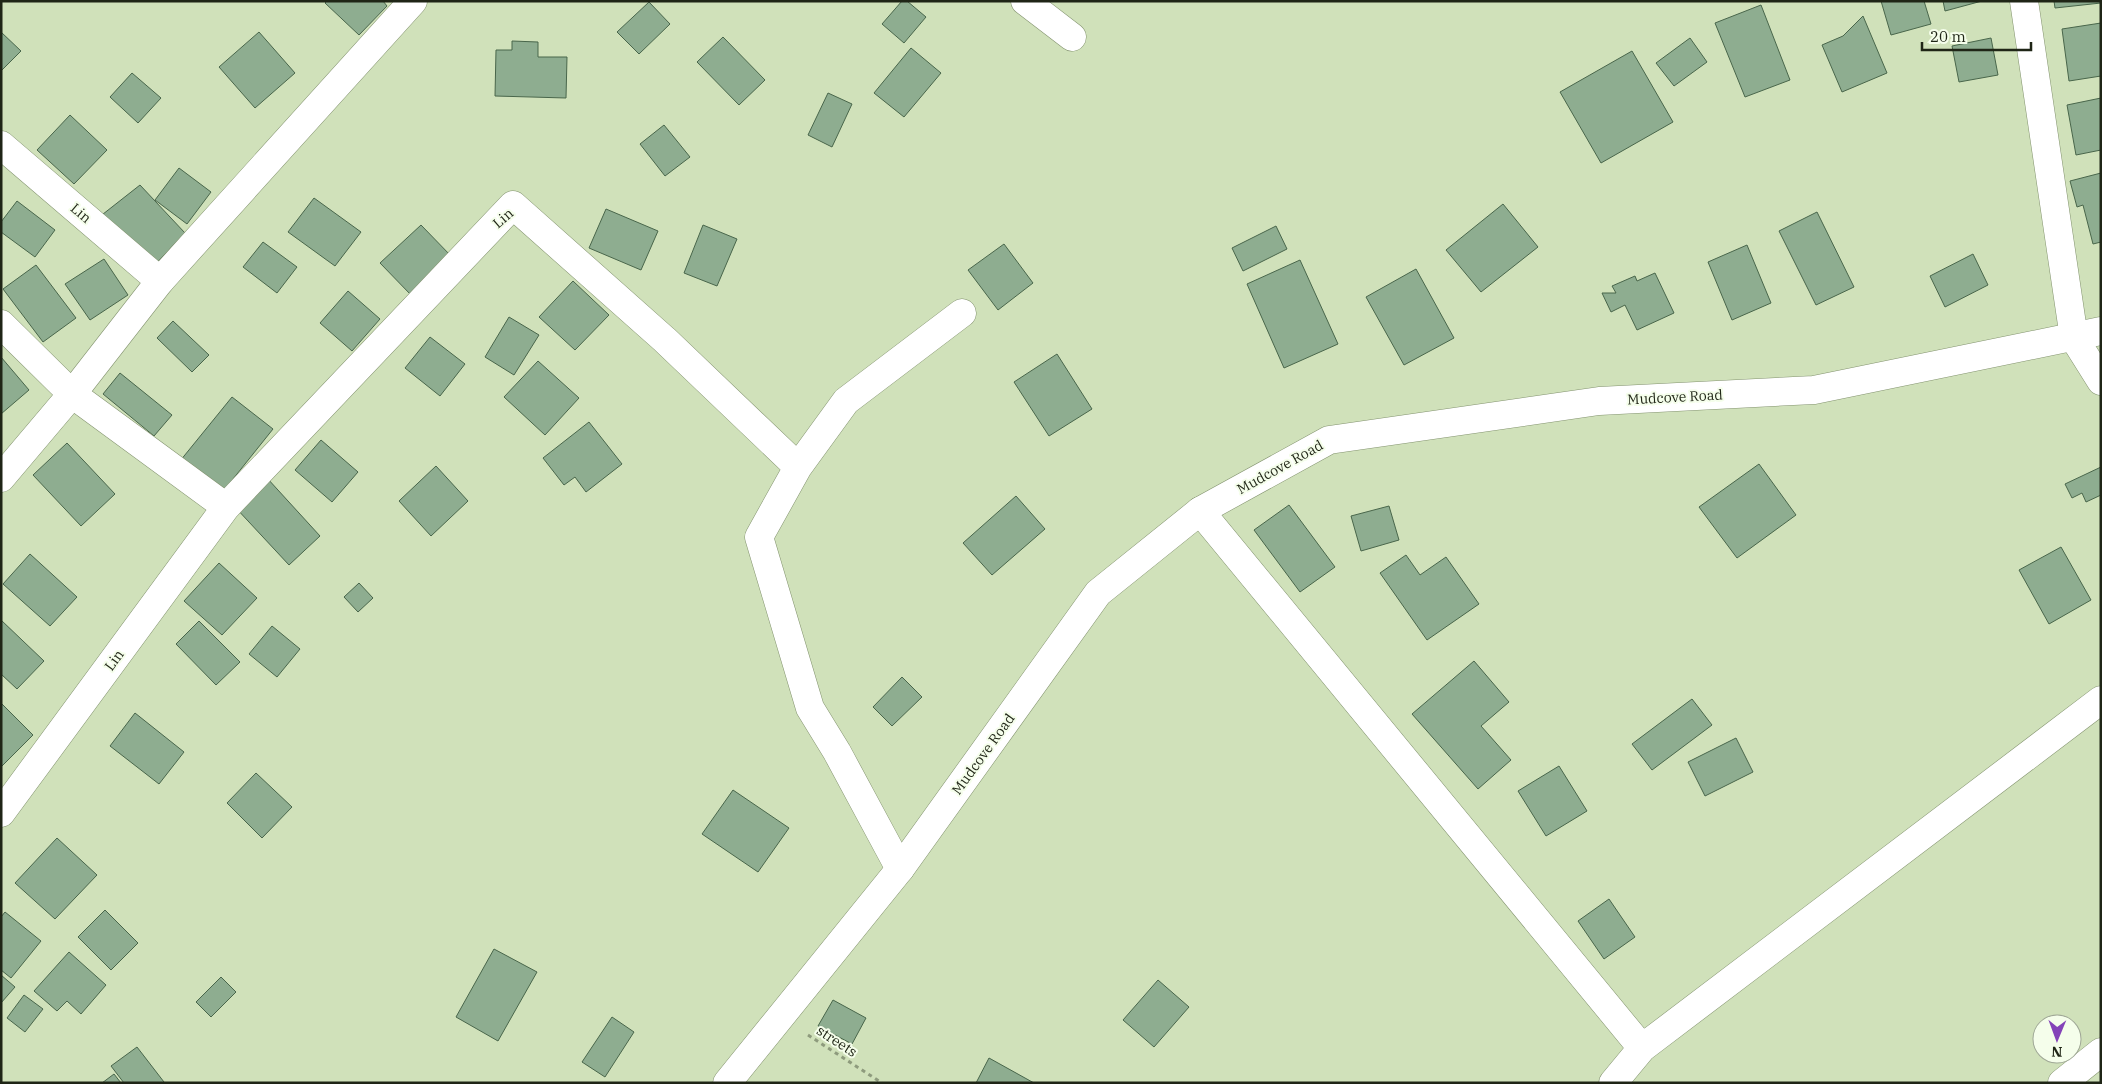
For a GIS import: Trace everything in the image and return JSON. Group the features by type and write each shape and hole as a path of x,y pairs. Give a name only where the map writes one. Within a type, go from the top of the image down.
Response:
{"street":[{"path":"1,478 72,394 160,281 413,1"},
{"path":"1025,1 1072,37"},
{"path":"2024,1 2074,338 2101,381"},
{"name":"Lin","path":"1,145 160,281"},
{"name":"Lin","path":"1,813 226,507 513,205 665,340 798,467"},
{"path":"900,869 837,752 810,708 759,537 798,467 846,401 962,313"},
{"path":"1,324 72,394 226,507"},
{"name":"Mudcove Road","path":"727,1083 900,869 1098,593 1200,511 1329,440 1599,401 1814,390 2101,331"},
{"path":"1200,511 1642,1048"},
{"path":"1612,1083 1642,1048 2101,700"},
{"path":"2062,1083 2101,1052"}],"path":[{"name":"streets","path":"780,1017 882,1083"}],"building":[{"path":"327,1 383,1 387,6 359,35 325,3"},
{"path":"902,1 907,1 926,17 904,43 882,24"},
{"path":"1881,1 1924,1 1931,24 1891,35"},
{"path":"1943,1 1982,1 1945,11"},
{"path":"2054,1 2101,1 2101,3 2055,8"},
{"path":"649,2 670,24 639,54 617,32"},
{"path":"1761,5 1790,80 1745,97 1715,23"},
{"path":"1863,16 1887,73 1842,92 1822,45 1843,36"},
{"path":"2101,23 2101,76 2069,81 2062,29"},
{"path":"1,32 21,51 1,71"},
{"path":"259,32 295,73 255,108 219,67"},
{"path":"723,37 765,80 739,105 697,62"},
{"path":"1690,38 1707,62 1674,86 1656,63"},
{"path":"1991,38 1998,75 1959,82 1952,46"},
{"path":"512,41 538,42 538,57 567,57 566,98 495,96 496,50 512,50"},
{"path":"911,48 941,73 904,117 874,93"},
{"path":"1632,51 1673,122 1601,163 1560,92"},
{"path":"132,73 161,98 138,123 110,97"},
{"path":"828,93 852,104 832,147 808,135"},
{"path":"2101,98 2101,150 2076,155 2067,105"},
{"path":"70,115 107,150 74,184 37,150"},
{"path":"664,125 690,157 665,176 640,144"},
{"path":"179,168 211,192 187,224 155,200"},
{"path":"2101,173 2101,242 2093,244 2083,205 2077,207 2070,181"},
{"path":"140,185 185,233 152,268 98,218"},
{"path":"314,198 361,232 335,266 288,232"},
{"path":"17,201 55,230 35,257 1,232 1,222"},
{"path":"1503,204 1538,247 1481,292 1446,250"},
{"path":"606,209 658,231 641,270 589,248"},
{"path":"1817,212 1854,287 1816,305 1779,231"},
{"path":"421,225 452,257 411,295 380,263"},
{"path":"703,225 737,239 717,286 684,273"},
{"path":"1276,226 1287,249 1243,271 1232,248"},
{"path":"263,242 297,267 277,293 243,267"},
{"path":"1004,244 1033,283 998,310 968,270"},
{"path":"1747,245 1771,303 1732,320 1708,262"},
{"path":"1973,254 1988,285 1945,307 1930,276"},
{"path":"104,259 128,295 90,320 65,284"},
{"path":"1300,260 1338,344 1284,368 1247,284"},
{"path":"36,265 76,318 43,342 3,289"},
{"path":"1416,269 1454,338 1404,365 1366,297"},
{"path":"1655,273 1674,313 1637,330 1625,305 1611,312 1602,293 1616,293 1612,286 1635,276 1637,281"},
{"path":"573,281 609,315 575,350 539,317"},
{"path":"348,291 380,319 352,351 320,323"},
{"path":"509,317 539,335 514,375 485,357"},
{"path":"173,321 209,355 192,372 157,338"},
{"path":"430,337 465,364 440,396 405,368"},
{"path":"1057,354 1092,409 1049,436 1014,382"},
{"path":"1,357 29,390 1,414"},
{"path":"538,361 579,398 545,435 504,397"},
{"path":"120,373 172,415 154,436 103,394"},
{"path":"232,397 273,429 221,494 180,461"},
{"path":"589,422 622,464 586,492 575,477 564,485 543,458"},
{"path":"321,440 358,472 332,502 295,470"},
{"path":"67,443 115,494 81,526 33,475"},
{"path":"1759,464 1796,515 1737,558 1699,507"},
{"path":"436,466 468,501 431,536 399,501"},
{"path":"2101,467 2101,495 2086,502 2082,493 2072,498 2065,484"},
{"path":"267,478 320,536 289,565 235,507"},
{"path":"1016,496 1045,529 992,575 963,543"},
{"path":"1289,505 1335,567 1300,592 1254,530"},
{"path":"1389,506 1399,540 1361,551 1351,516"},
{"path":"2061,547 2091,600 2049,624 2019,570"},
{"path":"30,554 77,597 50,626 3,584"},
{"path":"1406,555 1420,575 1446,557 1479,604 1427,640 1380,573"},
{"path":"219,563 257,598 222,635 184,601"},
{"path":"359,583 373,598 358,612 344,597"},
{"path":"1,620 44,661 17,689 1,674"},
{"path":"199,621 240,662 216,685 176,644"},
{"path":"272,626 300,649 277,677 249,654"},
{"path":"1474,661 1509,702 1481,726 1511,760 1478,789 1412,714"},
{"path":"902,677 922,697 892,726 873,707"},
{"path":"1692,699 1712,725 1652,770 1632,744"},
{"path":"1,703 33,735 1,767"},
{"path":"135,713 184,752 159,784 110,746"},
{"path":"1736,738 1753,772 1705,796 1688,762"},
{"path":"1559,766 1587,811 1546,836 1518,791"},
{"path":"256,773 292,807 262,838 227,803"},
{"path":"733,790 789,828 758,872 702,834"},
{"path":"57,838 97,875 55,919 15,883"},
{"path":"1609,899 1635,937 1604,959 1578,921"},
{"path":"105,910 138,943 111,970 78,937"},
{"path":"5,912 41,941 11,978 1,970 1,917"},
{"path":"494,949 537,972 498,1041 456,1017"},
{"path":"69,952 106,985 81,1014 67,1001 57,1011 34,991"},
{"path":"1,975 15,987 1,1003"},
{"path":"221,977 236,992 211,1017 196,1002"},
{"path":"1158,980 1189,1007 1154,1047 1123,1020"},
{"path":"24,995 43,1009 25,1032 7,1018"},
{"path":"833,1000 866,1018 852,1044 818,1026"},
{"path":"612,1017 634,1032 605,1077 582,1062"},
{"path":"137,1047 163,1083 124,1083 111,1066"},
{"path":"989,1058 1034,1083 976,1083"},
{"path":"114,1074 121,1083 102,1083"}]}
